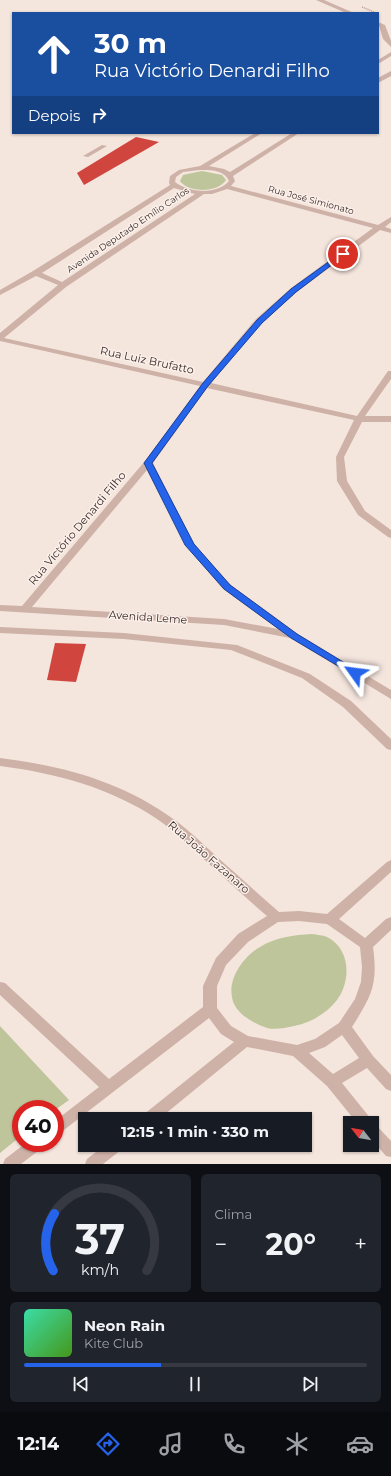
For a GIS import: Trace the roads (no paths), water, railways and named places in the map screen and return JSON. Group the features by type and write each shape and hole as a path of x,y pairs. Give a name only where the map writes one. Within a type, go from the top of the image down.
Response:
{"street":[{"path":"319,0 349,12"},
{"path":"379,24 382,25 386,39 391,45"},
{"path":"379,61 391,54"},
{"path":"379,80 391,72"},
{"path":"201,168 257,134"},
{"path":"230,175 294,134"},
{"path":"86,156 104,146"},
{"path":"201,168 218,170 230,175 232,181 227,187 216,191 186,191 174,185 171,180 176,173 188,169 201,168"},
{"name":"Avenida Deputado Emílio Carlos","path":"0,293 36,273 174,185"},
{"name":"Rua José Simionato","path":"227,187 391,231"},
{"name":"Avenida Deputado Emílio Carlos","path":"0,338 64,285 203,192"},
{"name":"Rua Victório Denardi Filho","path":"25,609 148,463 205,384 259,321 294,290 391,219"},
{"name":"Avenida Deputado Emílio Carlos","path":"36,273 64,285"},
{"name":"Rua Luiz Brufatto","path":"0,338 359,419 391,420"},
{"path":"391,373 359,419 340,457 342,481 361,513 391,535"},
{"path":"148,463 190,545 227,587 294,636 391,695"},
{"name":"Avenida Leme","path":"0,608 224,622 294,636"},
{"name":"Avenida Leme","path":"0,630 124,636 233,647 306,676 347,704 391,746"},
{"name":"Rua João Fazanaro","path":"0,762 23,764 75,778 118,793 154,811 183,832 276,917"},
{"path":"330,919 391,866"},
{"path":"299,916 330,919 366,945 369,967 368,982 361,1001 344,1027 320,1043 297,1051 244,1041 226,1030 210,1009 210,986 221,962 243,938 276,917 299,916"},
{"path":"366,945 391,922"},
{"path":"0,987 108,1087"},
{"path":"64,1122 210,1009"},
{"path":"344,1027 368,1060 391,1085"},
{"path":"157,1112 244,1041"},
{"path":"297,1051 332,1082 360,1116"},
{"path":"332,1082 368,1060"},
{"path":"379,1138 391,1151"},
{"path":"10,1164 25,1152"},
{"path":"92,1164 107,1152"}]}
